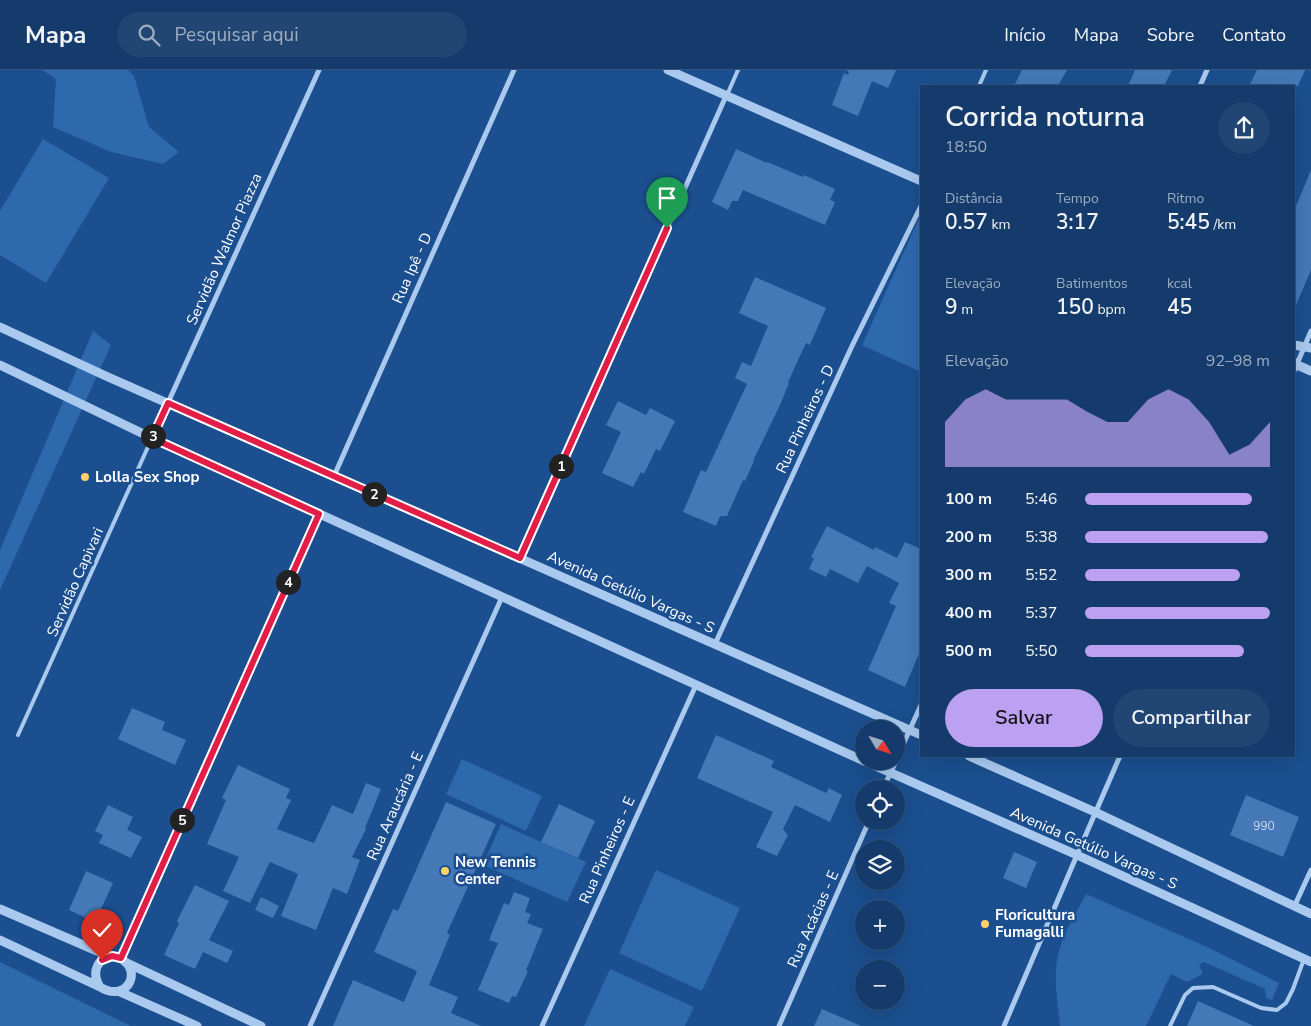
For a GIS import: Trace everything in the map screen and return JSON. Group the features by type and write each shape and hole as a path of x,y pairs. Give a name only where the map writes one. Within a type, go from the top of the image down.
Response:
{"street":[{"name":"Servidão Walmor Piazza","path":"152,438 319,70"},
{"name":"Rua Ipê - D","path":"334,476 514,70"},
{"path":"668,70 920,181"},
{"path":"1200,85 1207,70"},
{"path":"520,558 726,96"},
{"name":"Rua Pinheiros - D","path":"714,644 852,346 920,208"},
{"name":"Avenida Getúlio Vargas - S","path":"0,327 108,377 920,735"},
{"path":"1311,331 1308,347 1295,366 1311,370"},
{"path":"1295,345 1308,347"},
{"name":"Avenida Getúlio Vargas - S","path":"0,365 152,438 855,757"},
{"path":"120,959 319,514"},
{"name":"Rua Araucária - E","path":"310,1026 502,597"},
{"name":"Rua Pinheiros - E","path":"542,1026 696,685"},
{"path":"905,741 920,707"},
{"name":"Avenida Getúlio Vargas - S","path":"971,757 1095,812 1311,914"},
{"path":"1004,1026 1120,757"},
{"name":"Avenida Getúlio Vargas - S","path":"884,770 1308,960"},
{"path":"887,780 892,770"},
{"name":"Rua Acácias - E","path":"779,1026 865,830"},
{"path":"1294,907 1311,870"},
{"path":"0,909 120,959 261,1026"},
{"path":"0,940 106,991 120,992 197,1026"},
{"path":"100,987 96,978 97,968 102,960 120,959"},
{"path":"120,959 131,973 131,978 127,985 120,992"}],"lane":[{"path":"726,96 738,70"},
{"path":"979,85 986,70"},
{"name":"Servidão Capivari","path":"18,735 152,438"},
{"path":"1170,1026 1185,995 1193,988 1213,987 1261,1008 1277,1010 1286,1003 1308,960"}],"shaded area":[{"path":"42,70 128,70 134,76 149,127 179,152 163,164 111,152 53,127 56,79"},
{"path":"43,139 109,178 46,283 0,255 0,211"},
{"path":"920,216 920,372 862,345"},
{"path":"93,331 111,345 0,590 0,550"},
{"path":"462,759 542,796 526,831 446,794"},
{"path":"501,824 586,862 567,902 483,865"},
{"path":"656,870 740,908 702,991 619,953"},
{"path":"1086,894 1205,946 1279,983 1272,1000 1266,998 1265,989 1204,962 1199,965 1203,974 1187,982 1171,974 1146,1026 1060,1026 1056,989 1057,960 1064,937"},
{"path":"0,962 131,1026 0,1026"},
{"path":"610,969 694,1007 685,1026 584,1026"}],"building":[{"path":"846,70 896,70 888,88 872,81 858,116 832,105 844,73 848,75 849,72"},
{"path":"1022,70 1067,70 1059,85 1014,85"},
{"path":"1135,70 1172,70 1164,85 1128,85"},
{"path":"1257,70 1305,70 1298,86 1250,85"},
{"path":"736,149 835,189 830,200 835,202 825,225 743,190 738,201 732,201 728,210 712,202"},
{"path":"1311,170 1311,270 1295,308 1295,209"},
{"path":"755,277 826,308 810,345 806,343 745,481 743,480 727,516 720,516 716,526 683,512 701,470 706,472 747,384 735,378 742,362 751,366 768,326 739,313"},
{"path":"618,401 646,415 650,408 675,421 660,451 656,449 644,474 641,472 633,487 602,473 621,432 606,425"},
{"path":"827,526 874,550 875,547 897,558 905,542 920,549 920,651 905,687 868,670 896,606 889,603 899,583 867,566 858,583 830,569 826,577 809,569 814,558 811,557"},
{"path":"132,708 165,722 162,730 186,740 175,765 118,739"},
{"path":"716,735 774,761 771,767 826,793 829,788 842,795 830,822 795,805 783,829 788,835 777,856 756,847 773,812 697,778"},
{"path":"238,765 290,789 286,798 291,800 277,829 314,843 332,805 353,814 366,783 381,789 366,829 352,857 360,860 347,894 333,888 316,930 281,916 298,874 270,862 250,903 223,891 239,857 207,844 226,800 222,798"},
{"path":"1246,795 1299,817 1283,857 1230,835"},
{"path":"446,802 496,824 447,933 450,935 429,985 458,997 451,1013 481,1026 333,1026 353,980 404,1002 417,971 374,952 393,909 398,911"},
{"path":"559,804 595,821 578,858 541,842"},
{"path":"108,805 133,817 127,830 142,837 131,858 99,843 103,835 95,831"},
{"path":"1014,852 1037,862 1026,888 1003,878"},
{"path":"86,871 113,883 95,922 69,910"},
{"path":"195,885 229,901 209,940 233,951 227,963 203,952 195,969 164,955 179,923 177,921"},
{"path":"514,892 530,898 525,912 531,914 527,923 543,929 526,970 528,971 516,997 512,996 509,1003 478,990 498,943 489,940 504,903 509,905"},
{"path":"261,897 279,906 273,918 255,910"},
{"path":"1198,1001 1254,1026 1187,1026"},
{"path":"822,1009 861,1026 814,1026"}],"place":[{"name":"Lolla Sex Shop","path":"85,477"},
{"name":"New Tennis Center","path":"445,871"},
{"name":"Floricultura Fumagalli","path":"985,924"}],"route":[{"path":"102,960 112,956 121,958 319,514 152,438 168,403 520,558 667,228"}]}
